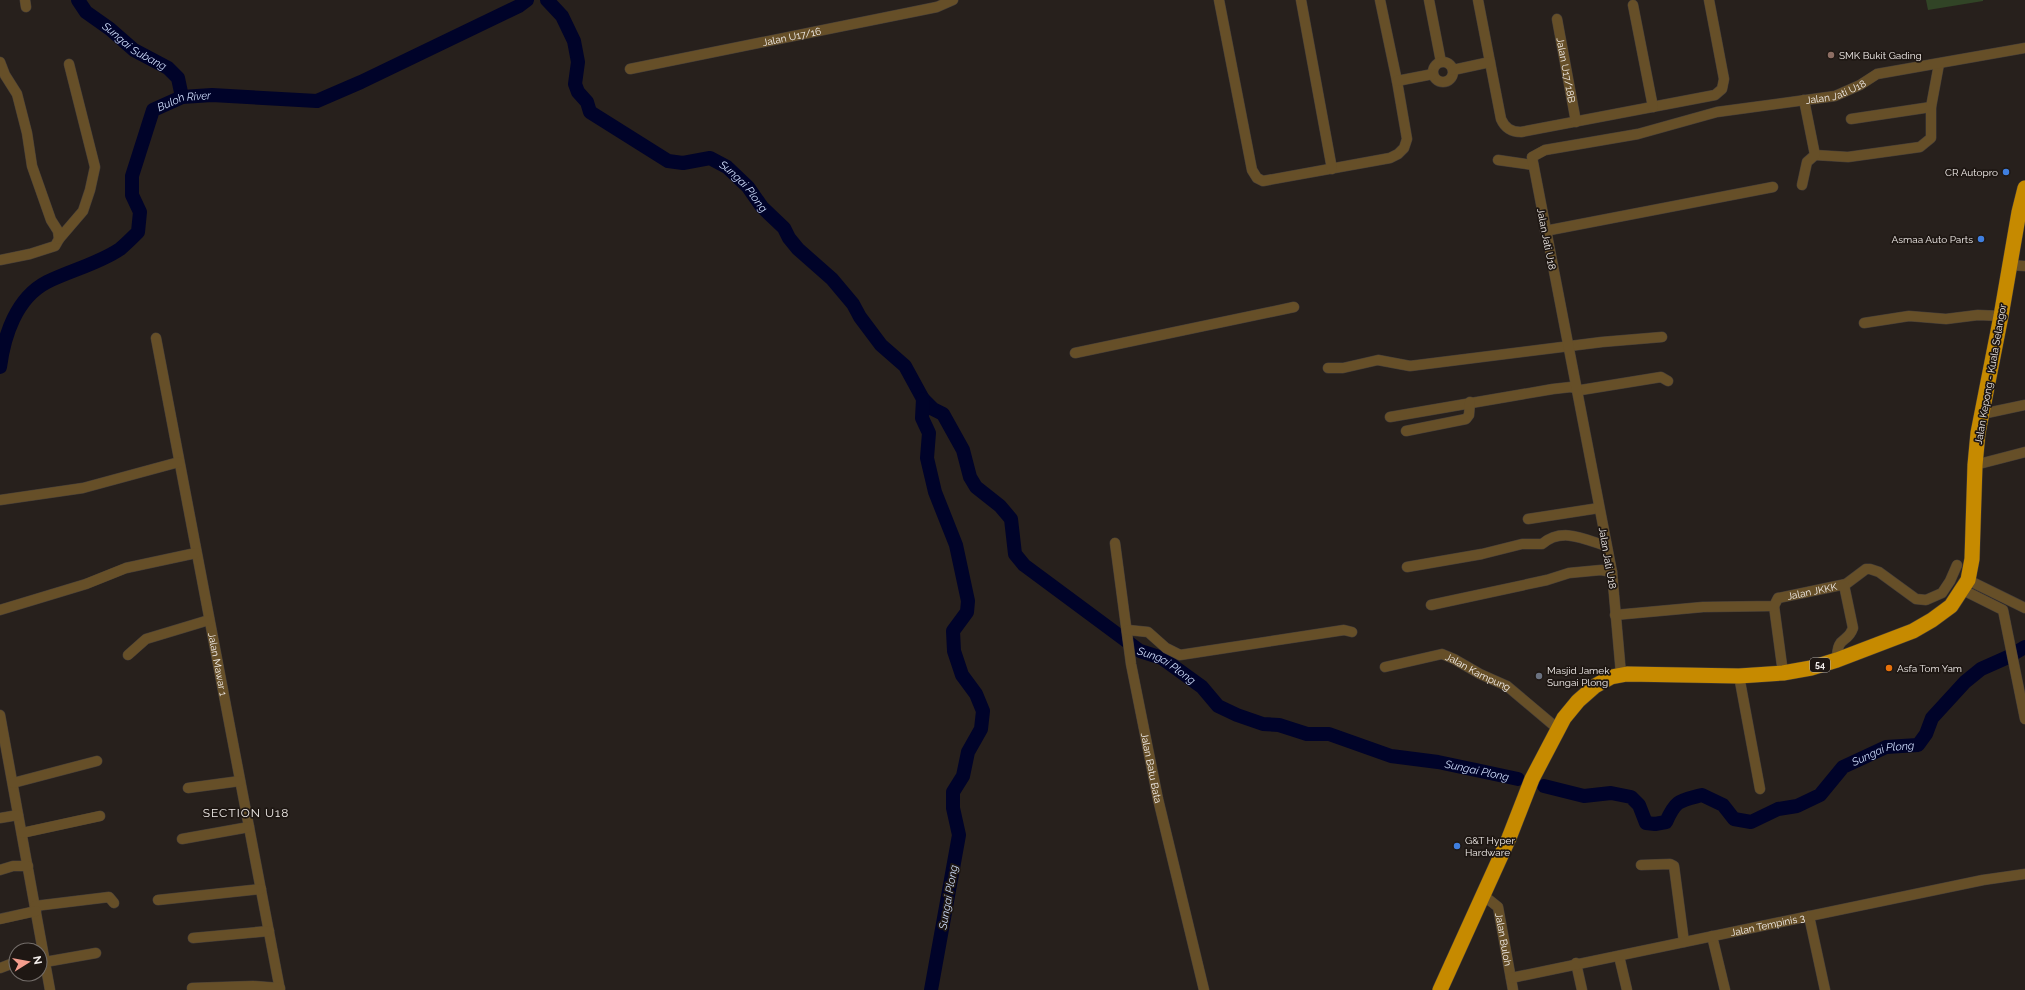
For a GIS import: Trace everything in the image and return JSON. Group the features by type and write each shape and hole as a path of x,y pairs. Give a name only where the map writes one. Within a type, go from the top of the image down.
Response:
{"highway":[{"name":"Jalan Kepong - Kuala Selangor","path":"1440,990 1483,895 1532,778 1564,718 1578,701 1589,691 1611,677 1621,674 1642,673 1739,676 1783,673 1837,660 1890,641 1932,620 1951,606 1966,584 1972,559 1975,465 1982,414 2019,212 2025,188"}],"street":[{"name":"Jalan U17/16","path":"630,69 937,7 953,0"},
{"path":"1219,0 1252,170 1257,178 1263,181 1390,158 1398,154 1404,148 1407,139 1397,81 1380,0"},
{"path":"1301,0 1332,169"},
{"path":"1429,0 1441,62"},
{"path":"1478,0 1501,119 1508,129 1521,132 1715,95 1722,89 1724,79 1709,0"},
{"path":"1632,4 1653,107"},
{"name":"Jalan U17/18B","path":"1557,20 1576,122"},
{"path":"1802,185 1807,162 1815,156 1848,157 1920,147 1931,138 1931,107 1939,64 2025,48"},
{"path":"0,62 5,75 17,94 32,166 51,220 58,231 59,239"},
{"path":"1441,62 1447,62 1453,70 1452,76 1447,81 1440,82 1433,74 1435,65 1441,62"},
{"path":"1453,70 1490,62"},
{"path":"0,260 30,254 55,246 82,211 90,190 95,167 70,64"},
{"name":"Jalan Jati U18","path":"1621,674 1612,572 1532,157 1545,150 1638,134 1718,112 1835,96 1860,85 1877,74 1939,64"},
{"path":"1397,81 1433,74"},
{"path":"1804,100 1815,156"},
{"path":"1851,119 1931,107"},
{"path":"1498,160 1533,165"},
{"path":"1546,231 1773,187"},
{"path":"2009,265 2025,266"},
{"path":"1075,353 1294,307"},
{"path":"1864,323 1909,316 1946,319 1978,315 2001,316"},
{"path":"1328,368 1343,368 1378,360 1410,366 1568,346 1662,337"},
{"name":"Jalan Mawar 1","path":"156,338 280,989"},
{"path":"1390,417 1470,402 1553,389 1576,388 1581,390 1661,377 1668,380"},
{"path":"1406,431 1466,419 1470,415 1470,402"},
{"path":"1982,414 2025,405"},
{"path":"1975,465 2025,452"},
{"path":"0,500 83,488 179,462"},
{"path":"1528,519 1599,508"},
{"path":"1407,566 1482,554 1522,544 1542,544 1551,536 1559,535 1574,536 1606,546"},
{"name":"Jalan Batu Bata","path":"1115,543 1132,664 1169,848 1204,990"},
{"path":"0,610 86,584 126,568 196,553"},
{"name":"Jalan JKKK","path":"1774,606 1778,598 1844,585 1866,569 1874,569 1916,599 1926,600 1942,593 1950,582 1957,565"},
{"path":"1431,605 1547,580 1569,573 1601,570 1612,572"},
{"path":"1966,584 2009,600 2025,608"},
{"path":"1966,584 2003,610"},
{"path":"1837,660 1837,648 1839,643 1851,633 1853,628 1844,585"},
{"path":"2009,600 2003,610 2025,719"},
{"path":"1615,615 1703,608 1774,606 1783,673"},
{"path":"128,655 146,639 209,620"},
{"path":"1128,630 1148,632 1166,648 1180,655 1344,630 1352,632"},
{"name":"Jalan Kampung","path":"1385,667 1442,654 1507,686 1558,729"},
{"path":"1739,676 1760,789"},
{"path":"0,715 41,942"},
{"path":"13,783 97,761"},
{"path":"188,788 240,781"},
{"path":"0,818 18,815"},
{"path":"22,833 100,816"},
{"path":"182,838 249,828"},
{"path":"1641,865 1670,864 1674,866 1684,942"},
{"path":"0,870 13,866 28,866"},
{"name":"Jalan Tempinis 3","path":"1511,978 1576,963 1619,956 1983,880 2025,874"},
{"path":"158,900 261,889"},
{"name":"Jalan Buloh","path":"1483,895 1498,907 1513,990"},
{"path":"0,919 36,908 109,897 114,902"},
{"path":"1809,916 1824,990"},
{"path":"193,938 269,931"},
{"path":"1712,936 1725,990"},
{"path":"48,956 96,953"},
{"path":"1619,956 1626,990"},
{"path":"1576,963 1582,990"},
{"path":"192,988 253,986 280,989"}],"green space":[{"path":"1926,0 1983,0 1983,1 1928,10"}],"waterway":[{"name":"Sungai Subang","path":"78,0 86,12 110,29 134,50 168,68 178,78 182,97"},
{"name":"Buloh River","path":"0,367 8,331 13,319 27,298 36,289 47,282 112,254 120,249 138,232 140,212 132,195 132,176 153,110 182,97 212,95 317,101 361,82 519,6 527,0"},
{"name":"Sungai Plong","path":"547,0 562,16 574,41 578,62 575,84 578,92 587,102 590,112 668,161 683,163 710,158 727,167 748,187 762,207 784,228 789,238 798,249 832,279 853,304 860,317 881,345 905,366 923,399 933,409 943,414 963,450 970,477 976,487 1000,506 1011,519 1015,554 1024,565 1140,651 1162,658 1202,687 1218,706 1237,715 1263,724 1279,725 1307,734 1329,734 1391,756 1438,762 1518,779"},
{"name":"Sungai Plong","path":"923,399 922,418 929,433 927,458 935,492 956,545 968,601 967,612 953,631 954,651 962,675 976,694 983,711 981,729 968,752 963,776 953,792 953,808 959,835 931,990"},
{"name":"Sungai Plong","path":"1544,786 1584,796 1611,793 1631,797 1639,805 1646,823 1655,824 1666,822 1673,809 1679,802 1702,795 1723,805 1734,819 1751,822 1778,809 1797,806 1820,795 1843,767 1886,747 1918,745 1926,734 1932,718 1965,682 1981,669 2008,657 2025,647"}],"place":[{"name":"SMK Bukit Gading","path":"1831,55"},
{"name":"CR Autopro","path":"2006,172"},
{"name":"Asmaa Auto Parts","path":"1981,239"},
{"name":"Asfa Tom Yam","path":"1889,668"},
{"name":"Masjid Jamek Sungai Plong","path":"1539,676"},
{"name":"G&T Hyper Hardware","path":"1457,846"}],"district":[{"name":"SECTION U18","path":"246,813"}]}
